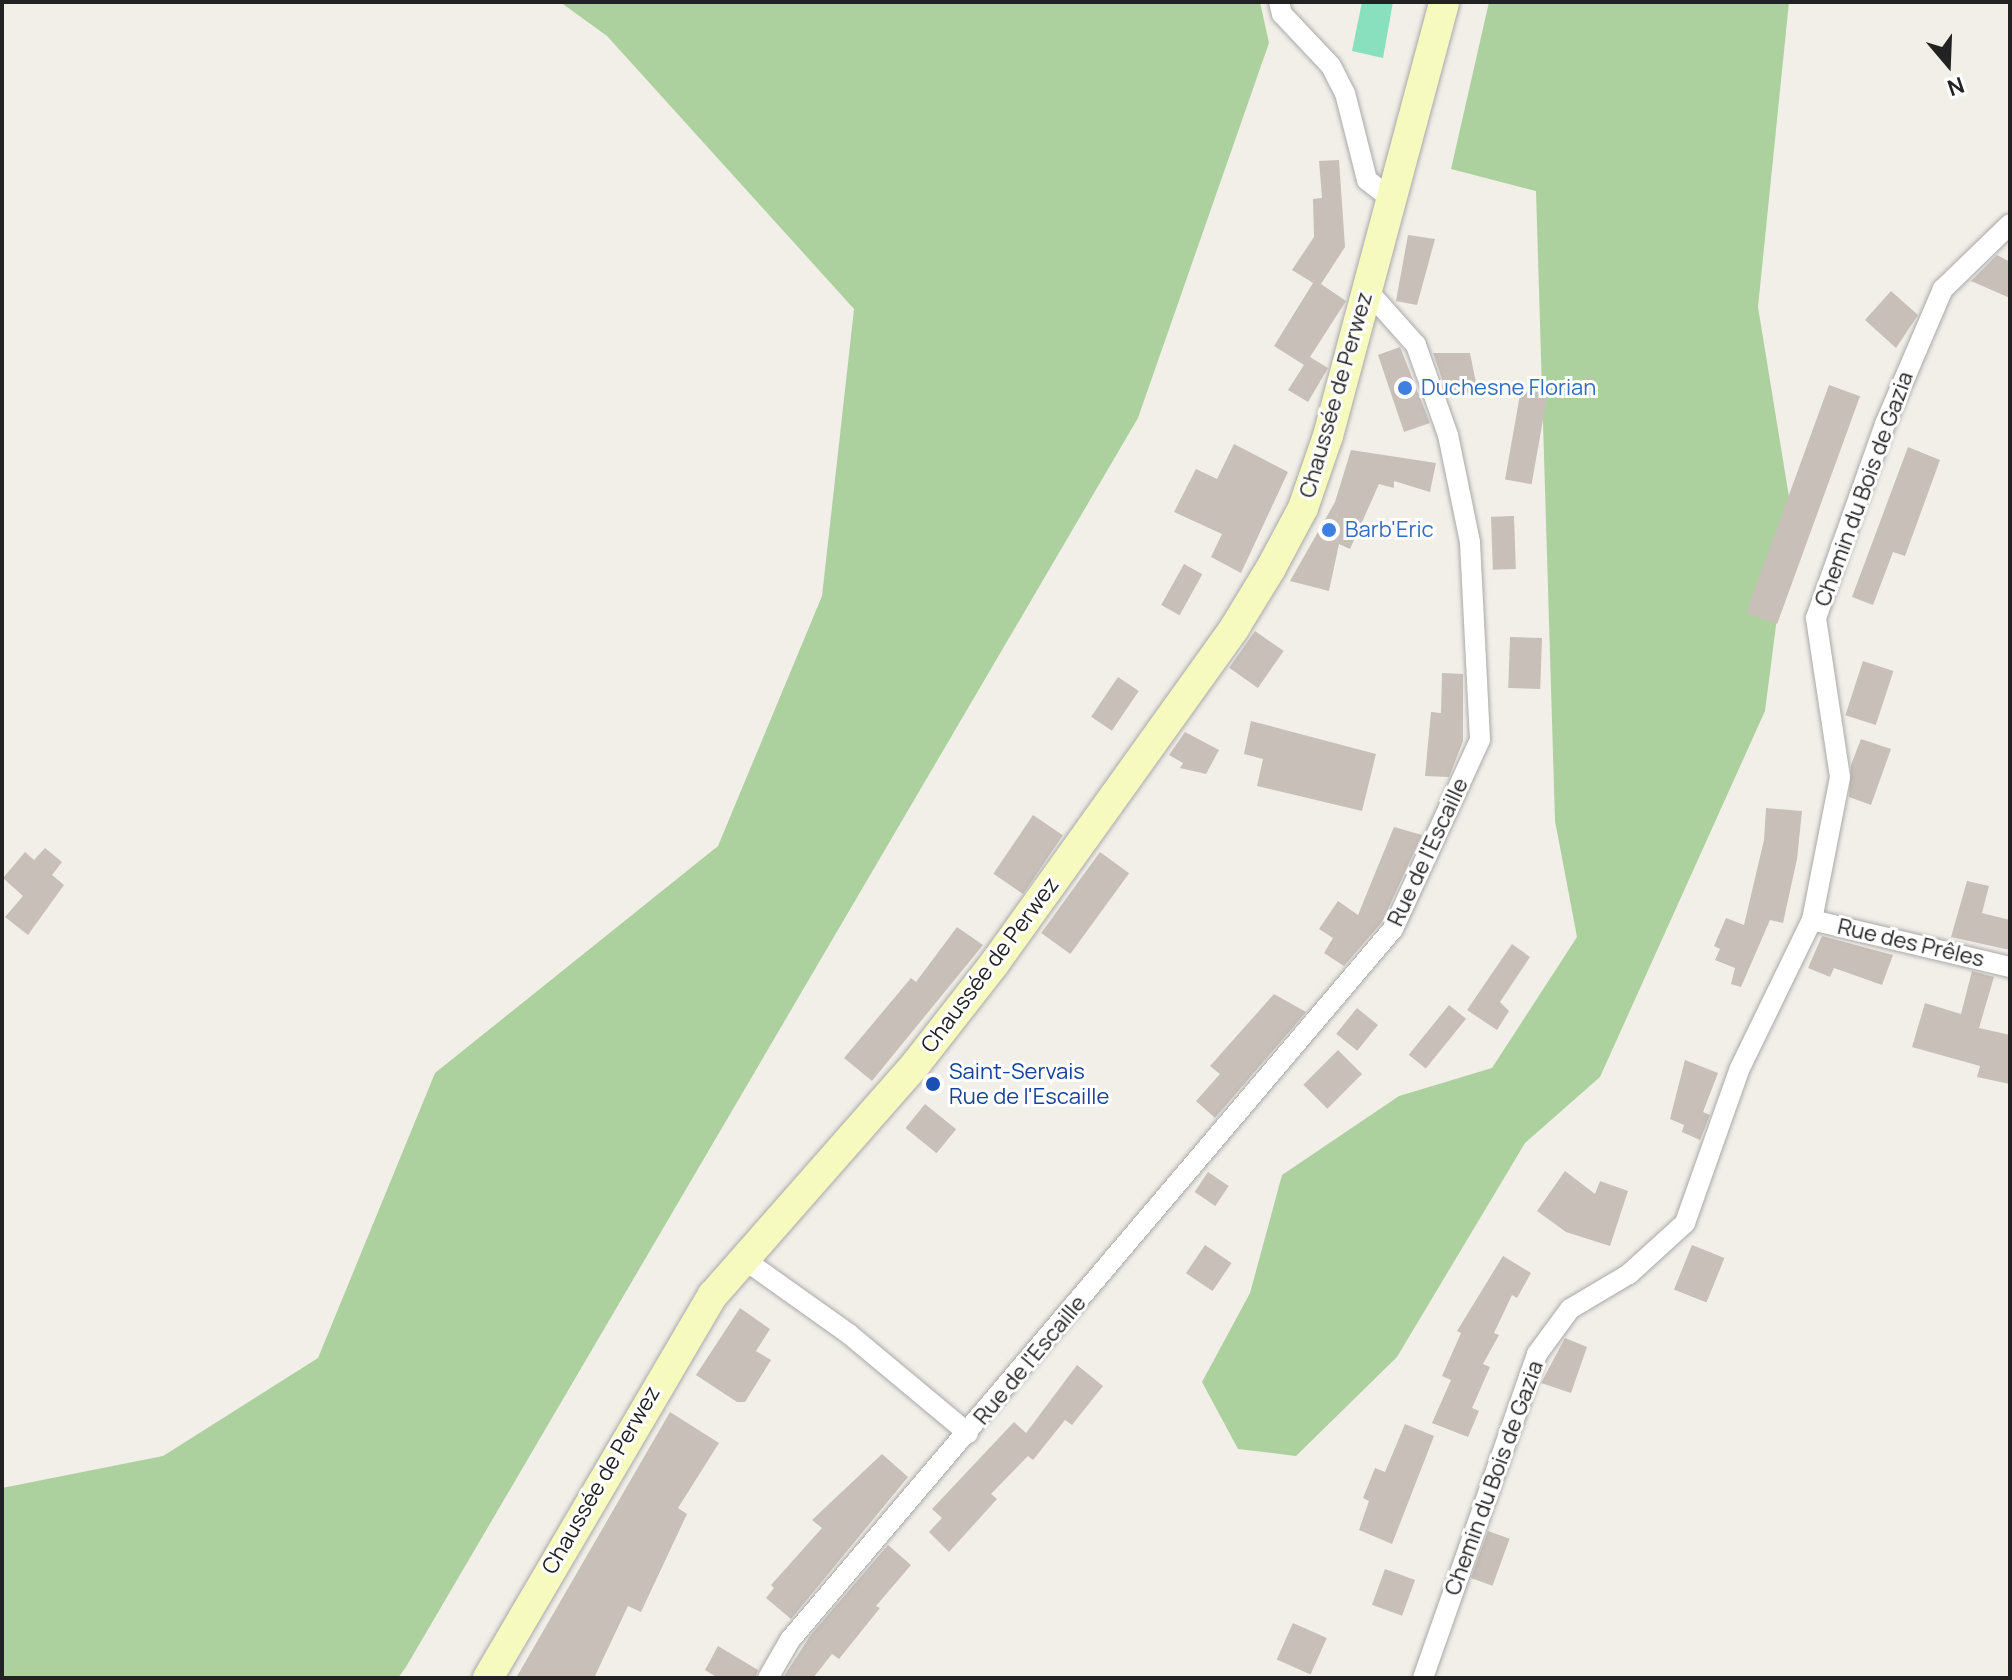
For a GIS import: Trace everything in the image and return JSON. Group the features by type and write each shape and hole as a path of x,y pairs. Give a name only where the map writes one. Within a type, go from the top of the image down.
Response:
{"main road":[{"name":"Chaussée de Perwez","path":"488,1678 665,1369 742,1258 916,1064 975,989 1235,627 1303,508 1367,290 1444,2"}],"street":[{"path":"1279,2 1282,14 1331,66 1345,93 1367,180 1391,199"},
{"name":"Chemin du Bois de Gazia","path":"1423,1678 1537,1354 1570,1309 1629,1274 1685,1223 1740,1068 1812,920 1840,777 1816,618 1885,424 1943,289 2010,224"},
{"name":"Rue de l'Escaille","path":"768,1678 790,1640 1393,929 1480,740 1470,542 1448,435 1416,345 1367,290"},
{"name":"Rue des Prêles","path":"1812,920 2010,967"},
{"name":"Rue de l'Escaille","path":"742,1258 873,1352 968,1433"}],"green space":[{"path":"560,2 1260,2 1269,43 1138,418 398,1678 2,1678 2,1488 163,1456 318,1358 435,1073 718,846 822,596 854,309 607,36"},
{"path":"1362,2 1393,2 1383,58 1352,51"},
{"path":"1489,2 1789,2 1758,307 1791,509 1765,711 1600,1077 1525,1143 1397,1357 1296,1456 1238,1449 1202,1382 1250,1293 1282,1175 1399,1096 1492,1068 1577,937 1555,821 1536,191 1451,169"}],"building":[{"path":"1339,160 1345,247 1321,284 1346,301 1310,357 1328,368 1308,402 1288,390 1304,365 1274,346 1313,283 1292,270 1314,237 1313,199 1322,198 1319,161"},
{"path":"1408,235 1435,239 1417,305 1396,301"},
{"path":"1997,255 2010,262 2010,298 1971,281"},
{"path":"1891,291 1918,315 1896,348 1865,320"},
{"path":"1400,347 1430,423 1404,432 1378,355"},
{"path":"1433,353 1470,353 1478,393 1447,393"},
{"path":"1829,385 1860,396 1777,624 1746,612"},
{"path":"1521,389 1548,394 1532,484 1505,480"},
{"path":"1234,444 1288,472 1241,573 1211,557 1222,534 1174,512 1196,469 1217,479"},
{"path":"1908,447 1940,460 1905,556 1893,552 1873,605 1852,597"},
{"path":"1351,450 1436,463 1430,492 1394,481 1394,488 1379,484 1350,549 1339,544 1329,591 1290,581 1335,502"},
{"path":"1514,516 1516,569 1493,570 1491,517"},
{"path":"1184,564 1202,574 1180,615 1161,605"},
{"path":"1255,631 1284,651 1258,688 1229,668"},
{"path":"1510,637 1542,638 1540,689 1508,688"},
{"path":"1863,661 1893,671 1876,725 1845,715"},
{"path":"1442,673 1463,674 1463,741 1449,777 1425,776 1431,712 1441,713"},
{"path":"1118,677 1139,691 1112,731 1091,717"},
{"path":"1251,721 1376,754 1362,811 1257,786 1263,759 1244,754"},
{"path":"1185,732 1219,750 1206,774 1180,768 1183,763 1169,755"},
{"path":"1861,739 1891,749 1871,805 1849,797 1851,765"},
{"path":"1766,808 1802,811 1797,859 1783,923 1770,920 1741,987 1731,984 1735,968 1715,960 1720,949 1714,946 1726,918 1744,925 1764,840"},
{"path":"1033,815 1063,835 1023,894 993,874"},
{"path":"1394,827 1422,835 1382,922 1344,966 1324,953 1333,938 1319,929 1338,901 1358,915"},
{"path":"45,848 62,862 52,875 64,885 28,935 5,917 23,896 3,878 25,852 34,860"},
{"path":"1100,852 1129,873 1070,954 1041,933"},
{"path":"1967,881 1989,886 1982,913 2010,920 2010,950 1951,937"},
{"path":"957,927 983,945 872,1081 844,1058 911,978 916,982"},
{"path":"1822,936 1893,955 1882,985 1834,968 1830,977 1808,968"},
{"path":"1512,944 1530,957 1500,1002 1509,1011 1497,1030 1467,1010"},
{"path":"1972,971 1994,977 1979,1028 2010,1035 2010,1084 1977,1077 1980,1066 1912,1047 1925,1003 1961,1014"},
{"path":"1274,994 1306,1012 1215,1118 1196,1101 1220,1074 1210,1066"},
{"path":"1449,1005 1466,1019 1426,1069 1409,1055"},
{"path":"1357,1008 1378,1025 1357,1051 1336,1034"},
{"path":"1338,1050 1362,1074 1327,1109 1303,1085"},
{"path":"1685,1060 1718,1073 1703,1112 1710,1115 1700,1140 1682,1132 1684,1125 1670,1119"},
{"path":"925,1104 956,1129 937,1153 905,1128"},
{"path":"1565,1171 1595,1194 1600,1181 1628,1191 1610,1246 1566,1232 1537,1211"},
{"path":"1208,1172 1229,1186 1215,1206 1195,1192"},
{"path":"1205,1245 1232,1263 1213,1291 1186,1273"},
{"path":"1692,1245 1724,1258 1706,1303 1674,1290"},
{"path":"1503,1256 1531,1273 1517,1298 1512,1295 1494,1333 1499,1335 1483,1364 1490,1367 1472,1408 1479,1411 1468,1437 1432,1423 1451,1380 1442,1376 1461,1333 1457,1331"},
{"path":"740,1308 770,1329 756,1351 771,1360 745,1402 737,1402 696,1375"},
{"path":"1565,1338 1587,1347 1571,1393 1541,1383"},
{"path":"1077,1365 1103,1386 1072,1425 1065,1420 1033,1460 1028,1456 991,1494 997,1499 949,1552 929,1532 942,1518 932,1509 1014,1422 1026,1433"},
{"path":"670,1412 719,1443 678,1508 687,1514 641,1612 628,1606 594,1678 516,1678"},
{"path":"1405,1424 1434,1436 1392,1544 1359,1530 1369,1501 1363,1498 1375,1468 1385,1472"},
{"path":"882,1454 908,1477 791,1619 766,1598 774,1588 771,1585 822,1528 812,1520"},
{"path":"1488,1531 1510,1539 1493,1586 1471,1578"},
{"path":"888,1545 911,1565 876,1606 880,1608 839,1659 832,1654 813,1678 783,1678 810,1636"},
{"path":"1385,1569 1415,1580 1402,1616 1372,1605"},
{"path":"1293,1623 1327,1638 1311,1675 1277,1660"},
{"path":"718,1646 758,1670 755,1678 718,1678 705,1670"}],"place":[{"name":"Duchesne Florian","path":"1405,388"},
{"name":"Barb'Eric","path":"1329,530"},
{"name":"Saint-Servais Rue de l'Escaille","path":"933,1084"}]}
